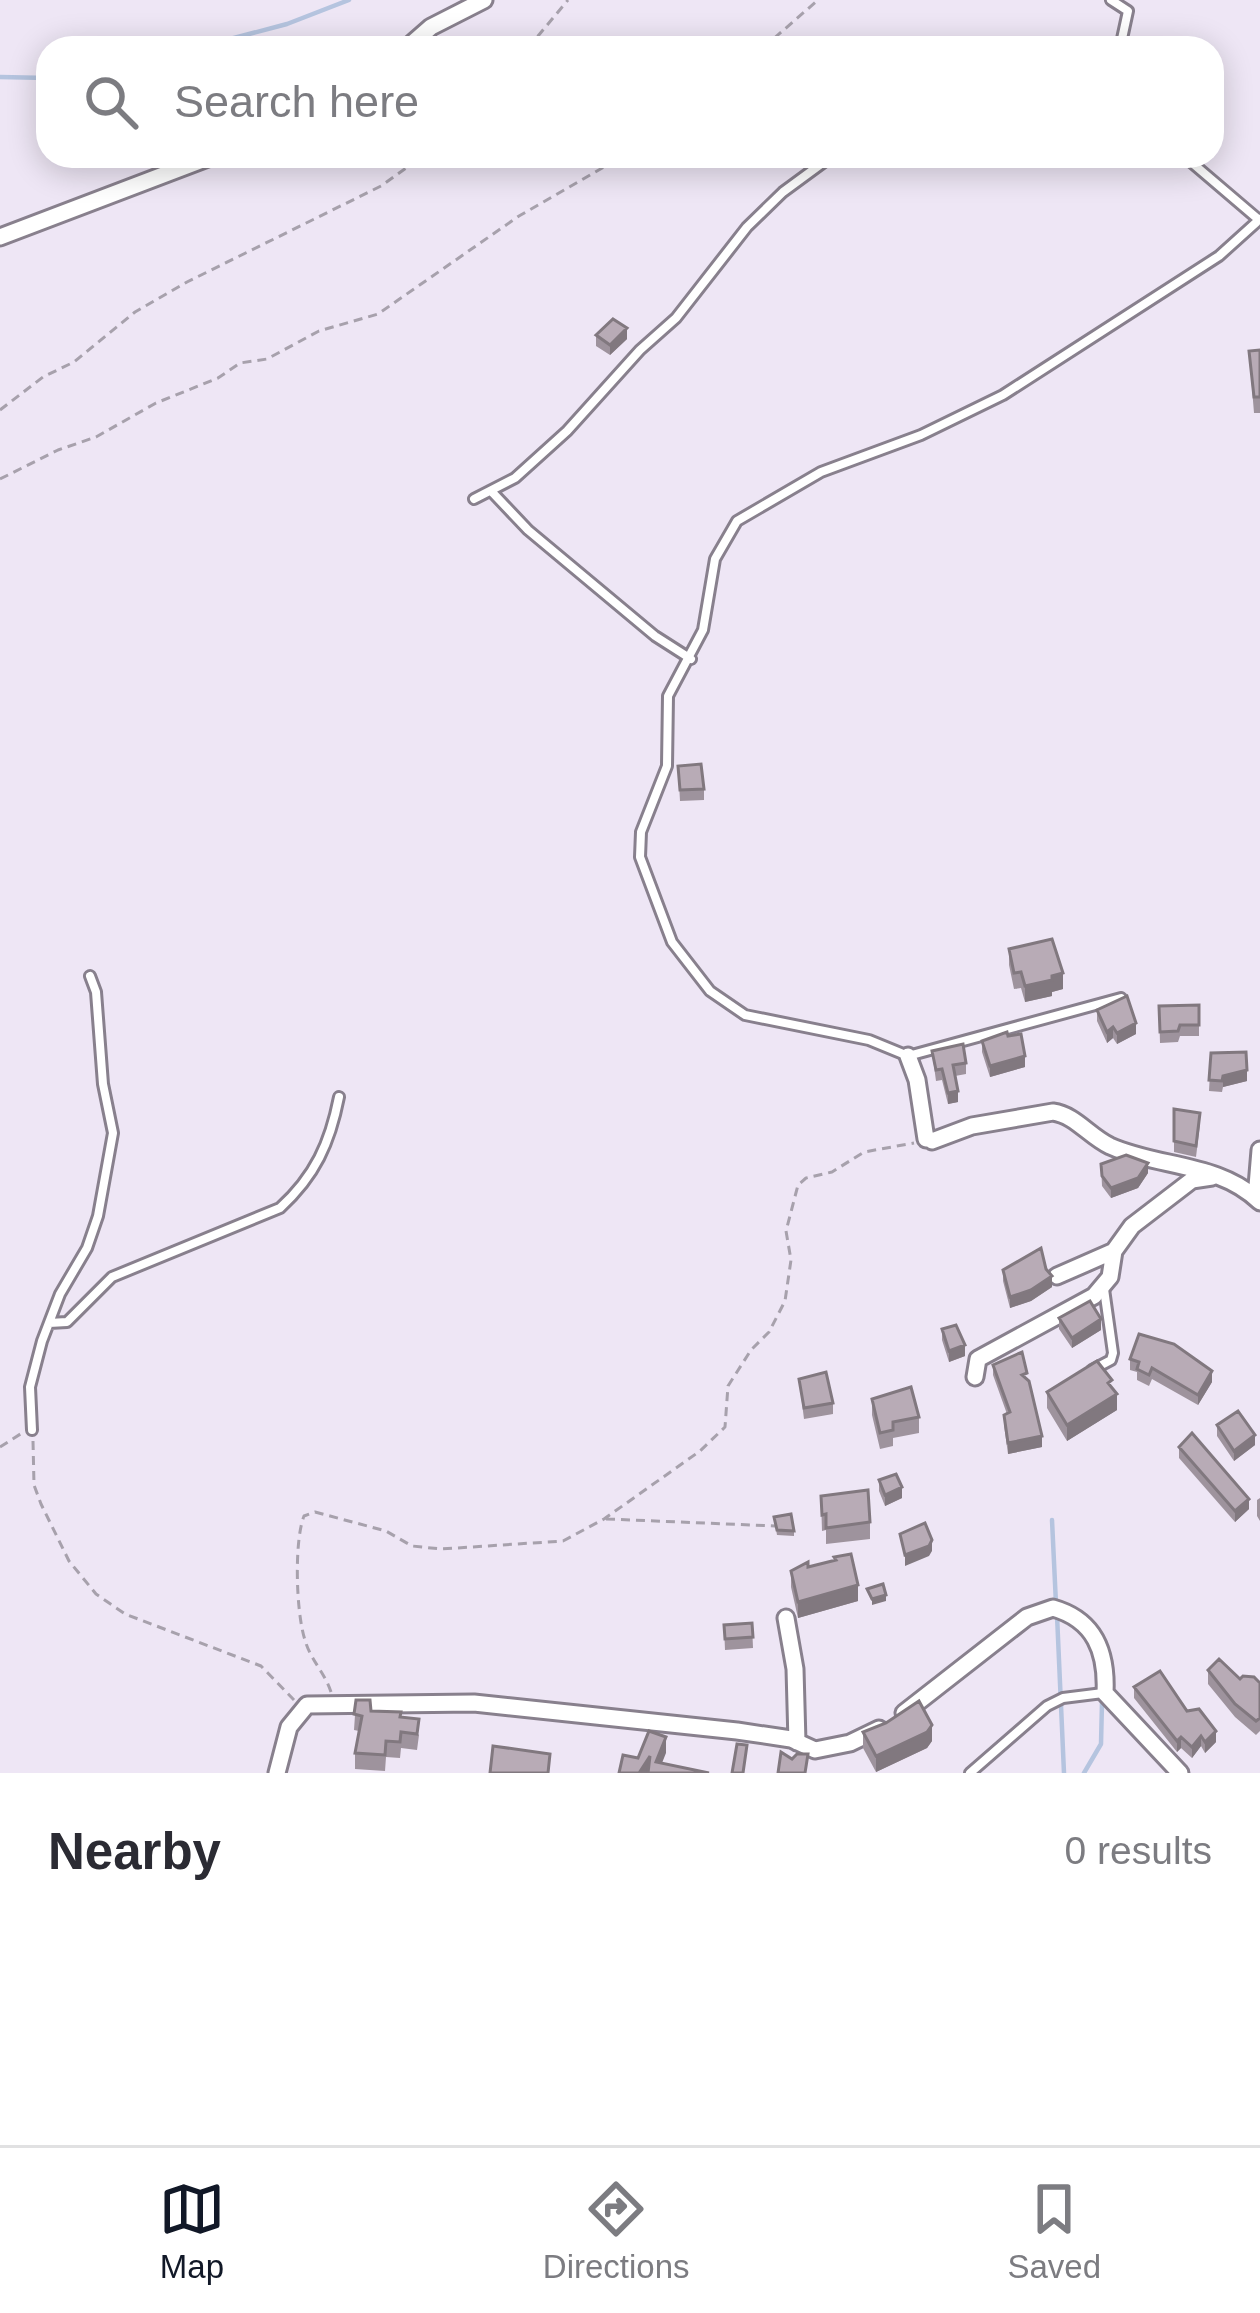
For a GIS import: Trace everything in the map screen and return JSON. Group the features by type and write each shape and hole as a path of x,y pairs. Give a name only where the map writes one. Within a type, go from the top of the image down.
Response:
{"street":[{"path":"421,36 484,0"},
{"path":"0,237 181,168"},
{"path":"908,1056 929,1140 972,1126 1063,1113 1108,1145 1220,1175 1258,1200"},
{"path":"1258,1200 1260,1150"},
{"path":"975,1377 978,1359 987,1351 1023,1337 1104,1287 1114,1251 1132,1226 1192,1180 1220,1175"},
{"path":"1057,1276 1114,1251"},
{"path":"277,1773 290,1727 307,1705 474,1703 737,1731 815,1750 829,1749 880,1729 1028,1617 1053,1608 1093,1630 1106,1670 1105,1693 1180,1773"},
{"path":"786,1618 795,1670 797,1742"}],"lane":[{"path":"1111,0 1128,11 1123,36"},
{"path":"474,499 515,478 579,419 640,350 676,318 747,227 816,168"},
{"path":"1121,998 908,1056 869,1040 745,1015 710,991 672,941 640,857 641,832 667,766 668,696 703,630 715,559 737,521 821,472 901,443 1003,395 1219,256 1260,220 1198,168"},
{"path":"492,492 528,530 664,643 691,658"},
{"path":"32,1430 30,1387 60,1294 87,1248 98,1216 113,1133 103,1084 97,992 90,976"},
{"path":"49,1323 67,1322 112,1276 280,1208 301,1189 323,1156 339,1097"},
{"path":"1083,1375 1111,1360 1113,1353 1104,1287"},
{"path":"970,1773 1047,1706 1078,1695 1105,1693"}],"path":[{"path":"538,36 568,0"},
{"path":"777,36 818,0"},
{"path":"0,410 43,377 74,362 135,312 203,273 381,186 406,168"},
{"path":"0,479 96,437 240,363 267,359 331,327 378,314 519,216 602,168"},
{"path":"324,1677 304,1640 300,1616 298,1531 304,1516 315,1512 386,1531 412,1546 441,1550 563,1541 604,1519 700,1450 725,1426 728,1386 769,1332 785,1301 791,1260 786,1231 798,1185 864,1152 929,1140"},
{"path":"0,1448 32,1430 34,1485 41,1504 69,1561 97,1594 125,1614 261,1666 284,1692"},
{"path":"604,1519 775,1526"}],"building":[{"path":"613,319 627,328 610,345 596,335"},
{"path":"1260,350 1260,397 1254,397 1249,351"},
{"path":"701,764 704,789 680,790 678,766"},
{"path":"1052,939 1063,973 1025,986 1021,972 1014,973 1009,949"},
{"path":"1127,996 1136,1023 1117,1033 1113,1027 1107,1032 1097,1010"},
{"path":"1199,1005 1199,1025 1160,1032 1159,1006"},
{"path":"1007,1032 1008,1036 1021,1034 1025,1056 990,1066 982,1041"},
{"path":"963,1044 966,1063 953,1065 958,1091 948,1093 932,1051"},
{"path":"1246,1052 1247,1070 1223,1076 1222,1081 1209,1080 1211,1053"},
{"path":"1174,1109 1200,1113 1196,1146 1174,1141"},
{"path":"1126,1155 1148,1163 1138,1178 1111,1188 1102,1176 1101,1164"},
{"path":"1041,1248 1052,1276 1010,1297 1003,1270"},
{"path":"1090,1301 1101,1319 1072,1338 1059,1318"},
{"path":"956,1325 965,1345 949,1351 942,1329"},
{"path":"1139,1334 1174,1344 1212,1371 1198,1395 1152,1368 1149,1375 1137,1369 1139,1362 1130,1359"},
{"path":"1022,1352 1027,1373 1022,1375 1029,1381 1042,1436 1008,1443 1004,1415 1010,1412 993,1365"},
{"path":"1097,1361 1117,1394 1067,1425 1047,1392"},
{"path":"826,1372 833,1403 804,1408 799,1379"},
{"path":"911,1387 919,1417 893,1422 893,1430 880,1433 872,1399"},
{"path":"1238,1411 1255,1435 1234,1451 1217,1425"},
{"path":"1192,1433 1249,1499 1235,1511 1179,1447"},
{"path":"896,1474 902,1487 885,1495 879,1480"},
{"path":"868,1490 870,1522 826,1528 821,1496"},
{"path":"791,1514 794,1531 777,1530 774,1517"},
{"path":"925,1523 932,1540 929,1546 905,1555 900,1534"},
{"path":"851,1554 858,1585 798,1602 791,1571 808,1562 808,1567"},
{"path":"883,1584 886,1595 872,1599 867,1589"},
{"path":"752,1623 753,1637 725,1639 724,1625"},
{"path":"1219,1659 1240,1679 1254,1677 1260,1683 1260,1718 1256,1721 1235,1704 1208,1670"},
{"path":"1160,1671 1187,1711 1199,1709 1216,1731 1205,1742 1201,1736 1192,1747 1181,1737 1177,1741 1134,1687"},
{"path":"356,1700 370,1700 371,1711 401,1712 400,1717 419,1719 417,1734 401,1732 400,1742 386,1741 385,1755 355,1753 362,1716 354,1714"},
{"path":"919,1701 932,1725 927,1732 876,1756 863,1732"},
{"path":"649,1731 666,1737 656,1762 709,1773 648,1773 650,1756 639,1773 619,1773 623,1755 638,1758"},
{"path":"737,1744 747,1745 743,1773 732,1773"},
{"path":"493,1746 550,1754 548,1773 490,1773"},
{"path":"781,1752 792,1759 808,1754 805,1773 778,1773"}],"waterway":[{"path":"242,36 349,0"},
{"path":"0,77 36,78"},
{"path":"1052,1520 1056,1604"},
{"path":"1057,1615 1064,1773"},
{"path":"1084,1773 1101,1744 1102,1702"}]}
